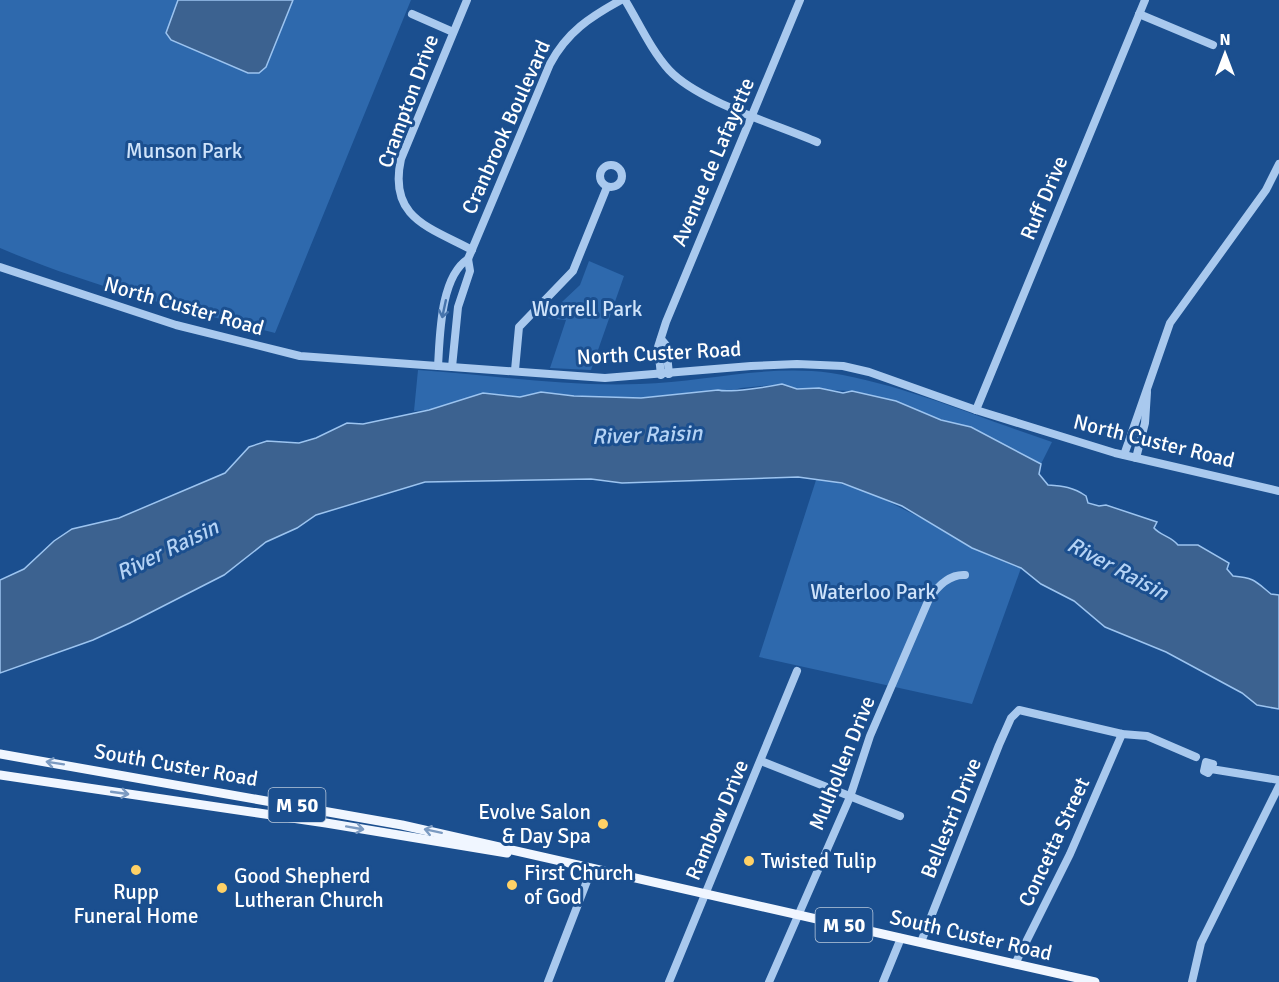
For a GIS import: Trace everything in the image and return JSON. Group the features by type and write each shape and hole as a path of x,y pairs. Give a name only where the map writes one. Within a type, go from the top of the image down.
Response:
{"main road":[{"name":"South Custer Road","path":"0,754 341,812 488,843 1078,980 1095,982"},
{"name":"South Custer Road","path":"0,775 333,824 592,868"}],"street":[{"name":"Crampton Drive","path":"467,0 400,159 397,182 403,202 418,223 472,250"},
{"path":"623,0 659,57 676,77 705,95 817,142"},
{"name":"Cranbrook Boulevard","path":"438,366 442,320 455,270 468,259 561,44 579,25 623,0"},
{"name":"Avenue de Lafayette","path":"665,374 658,347 800,0"},
{"name":"Ruff Drive","path":"976,410 1145,0"},
{"path":"412,14 453,32"},
{"path":"1139,14 1213,45"},
{"path":"1124,455 1134,420 1147,392 1170,323 1266,190 1279,164"},
{"path":"515,370 519,327 573,271 607,187"},
{"name":"Cranbrook Boulevard","path":"452,367 458,308 470,271 468,259"},
{"name":"North Custer Road","path":"0,267 167,322 300,356 605,378 786,364 843,366 869,372 976,410 1124,455 1279,491"},
{"path":"1136,458 1145,423 1147,392"},
{"name":"Mulhollen Drive","path":"769,982 850,797 870,736 928,599 942,583 954,576 965,575"},
{"name":"Rambow Drive","path":"669,982 797,671"},
{"name":"Bellestri Drive","path":"921,942 1011,718 1019,710 1122,734"},
{"path":"1122,734 1147,736 1196,757"},
{"name":"Concetta Street","path":"1015,964 1070,854 1122,734"},
{"path":"761,761 900,816"},
{"path":"1211,769 1279,780"},
{"path":"1192,982 1202,943 1279,786"},
{"path":"548,982 592,868"},
{"path":"883,982 901,938"}],"green space":[{"name":"Munson Park","path":"0,0 411,0 275,333 101,285 0,248"},
{"name":"Worrell Park","path":"589,261 624,276 591,370 550,368 566,320 545,318 580,285"},
{"path":"418,370 557,382 613,384 664,383 759,372 831,373 887,385 1052,442 1041,464 971,427 941,420 896,401 852,391 797,389 783,384 741,388 727,392 717,390 641,398 574,396 541,392 520,397 483,393 429,410 414,411"},
{"name":"Waterloo Park","path":"817,477 869,492 951,533 972,548 1021,568 972,704 759,657"}],"water":[{"path":"178,0 293,0 266,67 259,73 248,73 171,40 166,33"},
{"name":"River Raisin","path":"782,384 797,389 819,388 843,393 852,391 896,401 941,420 971,427 1041,464 1039,474 1048,485 1077,491 1086,496 1088,503 1106,505 1157,522 1154,528 1178,545 1198,545 1229,563 1227,569 1233,576 1250,579 1271,594 1279,595 1279,709 1257,705 1242,693 1166,652 1105,627 1074,601 1041,584 1021,568 972,548 902,506 842,483 798,477 622,483 591,479 425,482 316,515 297,528 266,542 224,575 130,623 93,640 0,673 0,580 24,569 54,541 72,529 119,518 225,473 249,447 267,441 299,443 316,438 347,423 363,424 429,410 483,393 520,397 541,392 574,396 641,398"}],"place":[{"name":"Evolve Salon & Day Spa","path":"603,824"},
{"name":"Twisted Tulip","path":"749,861"},
{"name":"Rupp Funeral Home","path":"136,870"},
{"name":"First Church of God","path":"512,885"},
{"name":"Good Shepherd Lutheran Church","path":"222,888"}]}
